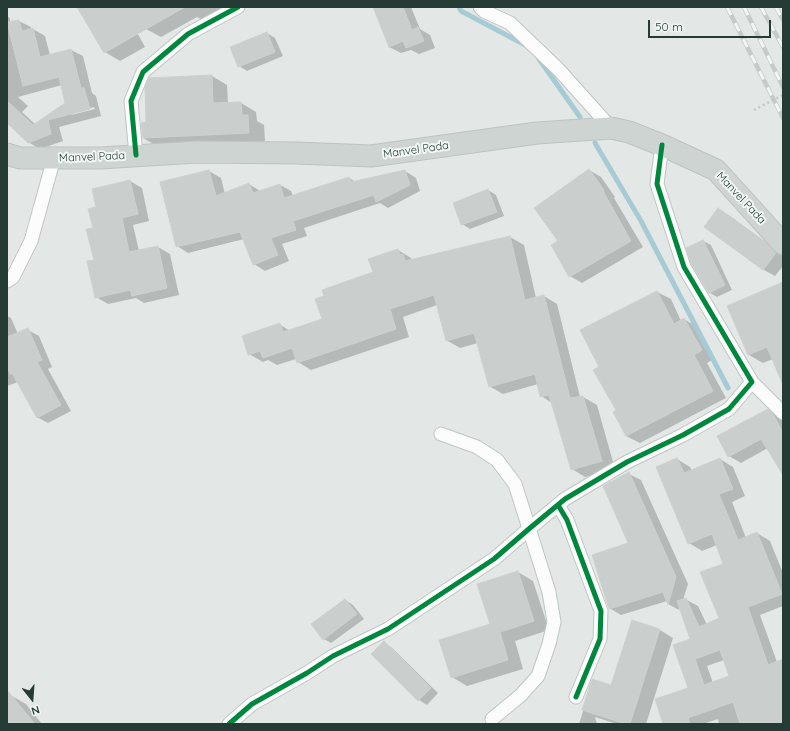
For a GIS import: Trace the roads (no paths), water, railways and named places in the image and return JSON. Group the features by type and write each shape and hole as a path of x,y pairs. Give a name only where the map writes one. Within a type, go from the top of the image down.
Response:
{"main road":[{"name":"Manvel Pada","path":"7,154 20,158 101,158 197,152 296,153 371,156 537,133 611,128 662,144 716,170 783,244"}],"street":[{"path":"136,155 132,101 143,72 188,34 238,7"},
{"path":"480,7 484,11 510,23 559,70 611,128"},
{"path":"662,144 656,184 684,267 752,382 783,414"},
{"path":"7,281 13,276 30,241 54,158"},
{"path":"229,724 252,704 307,673 333,656 388,630 494,559 565,499 627,462 684,434 729,409 752,382"},
{"path":"441,434 477,447 497,460 515,484 549,592 554,622 549,644 538,676 522,695 492,719"},
{"path":"558,505 567,520 601,611 600,639 576,697"}],"waterway":[{"path":"459,7 461,11 529,47"},
{"path":"539,59 580,117"},
{"path":"595,143 641,221 728,388"}],"railway":[{"path":"727,7 783,118"},
{"path":"744,7 783,87"},
{"path":"761,7 783,47"},
{"path":"776,7 783,20"}]}
